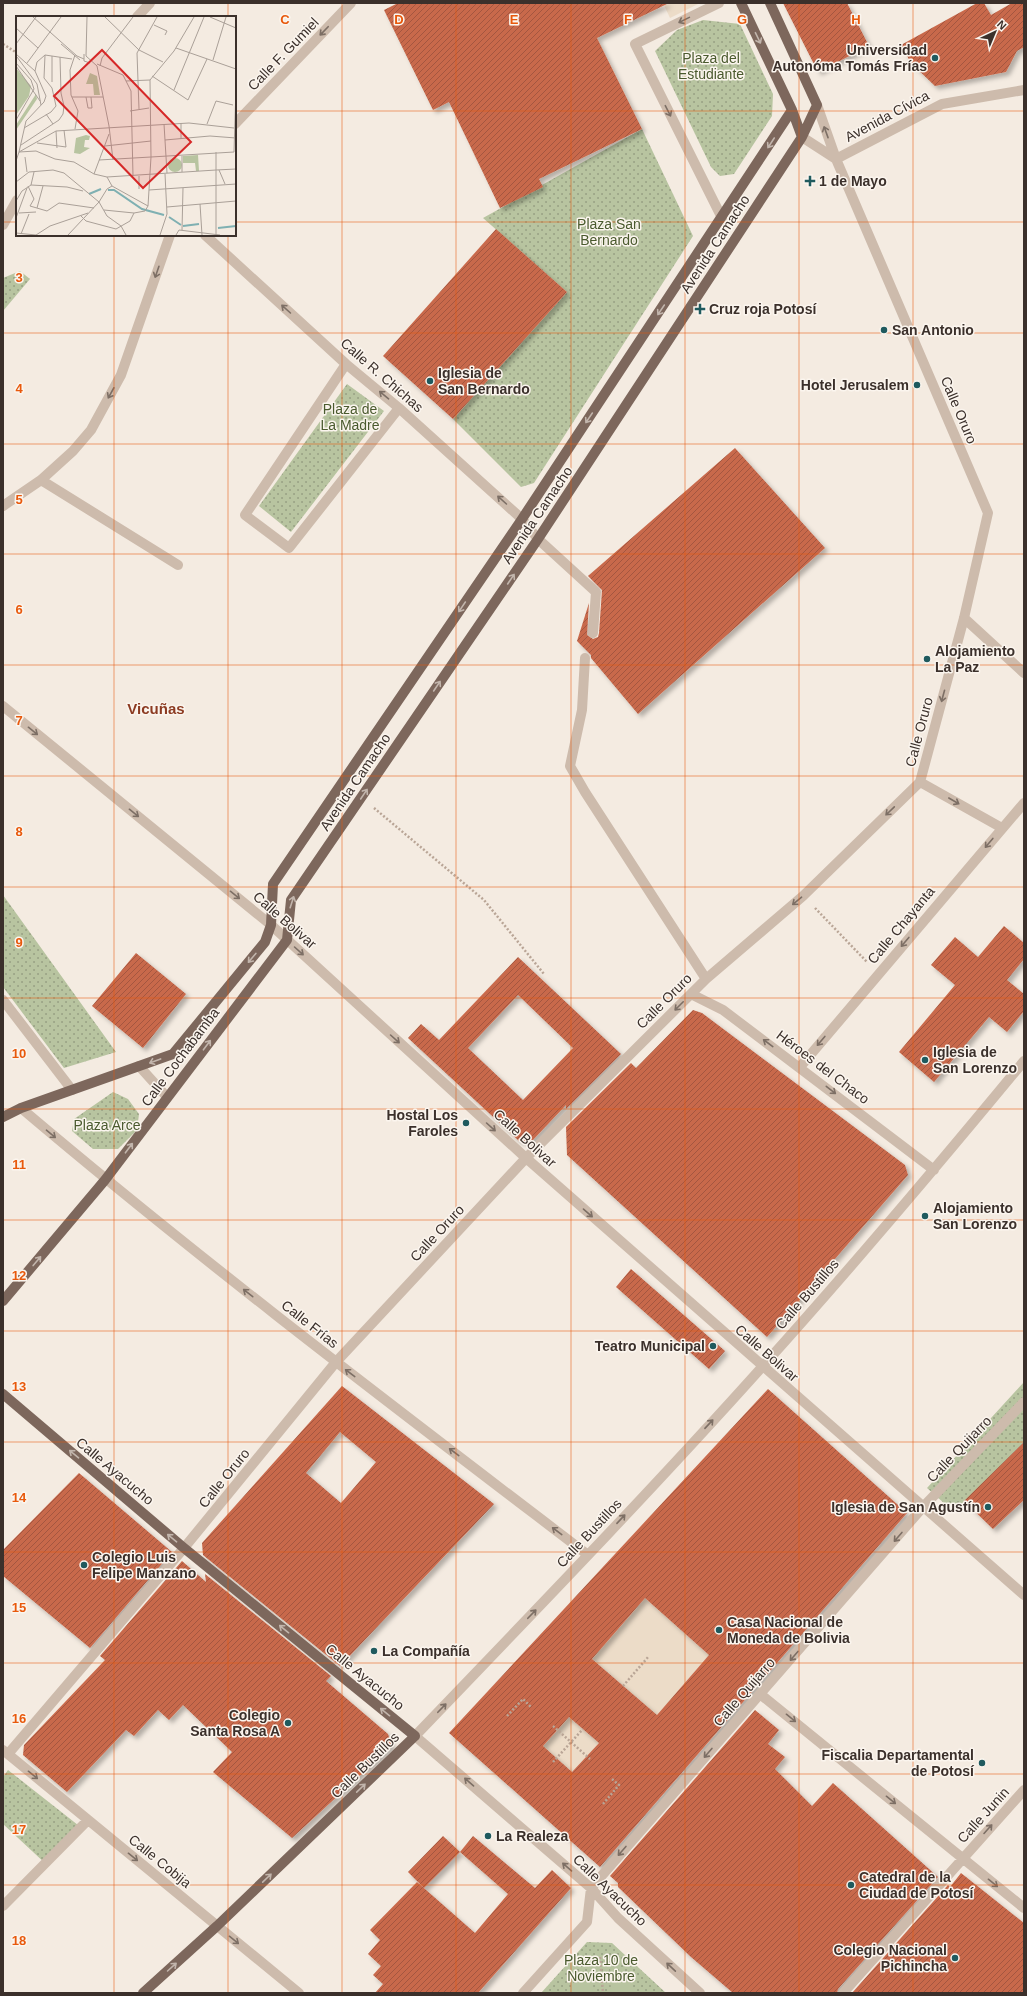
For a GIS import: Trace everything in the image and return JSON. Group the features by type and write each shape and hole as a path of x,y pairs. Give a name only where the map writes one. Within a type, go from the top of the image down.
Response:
{"main road":[{"path":"741,3 792,110 802,137"},
{"path":"770,3 817,105"},
{"name":"Avenida Camacho","path":"287,940 291,900 538,539 802,137 817,105"},
{"name":"Avenida Camacho","path":"271,925 272,884 522,519 792,110"},
{"name":"Calle Cochabamba","path":"3,1117 21,1108 172,1054 265,942 271,925"},
{"name":"Calle Cochabamba","path":"3,1301 105,1180 287,940"},
{"name":"Calle Ayacucho","path":"3,1394 184,1548 415,1736"},
{"name":"Calle Bustillos","path":"142,1993 217,1926 415,1736"}],"street":[{"path":"138,16 150,3"},
{"name":"Calle F. Gumiel","path":"236,123 351,3"},
{"path":"719,3 635,44 722,218"},
{"name":"Avenida Cívica","path":"836,159 942,104 1024,90"},
{"name":"Calle Oruro","path":"5,1752 184,1548 336,1362 526,1158 706,979 803,896 920,782 964,618 988,513 836,159 817,105"},
{"path":"802,137 836,159"},
{"path":"3,225 16,202"},
{"path":"3,506 41,480 74,451 91,430 121,374 170,236"},
{"name":"Calle R. Chichas","path":"206,236 346,364 399,408 522,519 538,539 596,592 592,633"},
{"path":"346,364 245,515 289,548 399,408"},
{"path":"41,480 178,565"},
{"path":"964,618 1024,673"},
{"path":"586,658 582,710 570,766 585,792 706,979"},
{"name":"Calle Bolivar","path":"3,706 271,925 526,1158 762,1367 1024,1595"},
{"path":"920,782 1002,828"},
{"name":"Calle Chayanta","path":"800,1067 1024,802"},
{"name":"Héroes del Chaco","path":"691,994 723,1010 934,1170"},
{"path":"3,1000 72,1090"},
{"name":"Calle Bustillos","path":"415,1736 588,1555 762,1367 934,1170 1024,1061"},
{"path":"139,1066 167,1097"},
{"name":"Calle Frías","path":"21,1108 105,1180 336,1362 588,1555"},
{"name":"Calle Quijarro","path":"591,1888 923,1507 1024,1402"},
{"path":"760,1694 1024,1908"},
{"name":"Calle Ayacucho","path":"415,1736 591,1888 618,1918 700,1993"},
{"name":"Calle Cobija","path":"5,1752 299,1993"},
{"name":"Calle Junin","path":"843,1993 1024,1790"},
{"path":"3,1906 88,1820"},
{"path":"523,1993 587,1922 591,1888"}],"path":[{"path":"3,44 16,52"},
{"path":"362,797 484,900 544,974"},
{"path":"803,896 878,974"},
{"path":"623,1686 650,1656"},
{"path":"507,1716 522,1699 531,1707"},
{"path":"553,1726 590,1759"},
{"path":"554,1762 583,1728"},
{"path":"603,1804 619,1786 612,1779"},
{"path":"600,1957 603,1993"}],"green space":[{"name":"Plaza del Estudiante","path":"703,20 740,24 773,94 772,116 734,174 720,176 711,167 655,51 677,30"},
{"name":"Plaza San Bernardo","path":"642,129 693,236 534,483 521,487 453,419 567,292 483,218"},
{"path":"20,271 30,279 3,311 3,278"},
{"name":"Plaza de La Madre","path":"347,384 384,411 291,532 259,506"},
{"path":"3,895 116,1052 64,1068 3,987"},
{"name":"Plaza Arce","path":"113,1092 128,1099 139,1114 137,1130 118,1149 93,1149 72,1131 74,1119"},
{"path":"1024,1382 1024,1442 954,1512 927,1488"},
{"path":"8,1770 83,1829 47,1865 3,1824 3,1777"},
{"name":"Plaza 10 de Noviembre","path":"587,1942 612,1943 666,1993 541,1993"},
{"path":"610,1966 637,1993 611,1993"},
{"path":"592,1967 593,1993 569,1993"}],"shaded area":[{"path":"663,3 700,3 670,18"},
{"path":"645,1598 709,1655 657,1715 592,1659"},
{"path":"569,1717 599,1743 572,1772 543,1746"}],"building":[{"path":"398,3 669,3 597,38 642,129 539,179 543,187 500,208 449,102 433,110 384,10"},
{"path":"783,3 847,3 869,46 818,72"},
{"path":"977,3 984,3 991,15 1012,3 1024,3 1024,47 1017,51 1006,72 935,86 911,63 901,45"},
{"path":"496,229 567,292 453,419 383,356"},
{"path":"735,448 825,548 638,714 591,658 591,655 577,641 589,603 587,635 593,639 598,637 599,633 602,590 588,576"},
{"path":"1004,926 1024,943 1024,959 1007,980 1024,994 1024,1011 1007,1032 989,1017 934,1082 899,1052 955,985 931,965 955,937 978,957"},
{"path":"136,953 186,994 143,1048 92,1006"},
{"path":"518,957 621,1054 566,1109 566,1105 532,1141 519,1141 408,1038 421,1024 439,1040","holes":["518,995 573,1048 523,1100 468,1048"]},
{"path":"693,1010 702,1013 905,1165 908,1175 767,1337 567,1155 566,1127 631,1063 636,1068"},
{"path":"631,1269 725,1351 709,1369 616,1287"},
{"path":"342,1386 494,1504 340,1666 203,1555 202,1543","holes":["340,1432 376,1462 341,1503 306,1473"]},
{"name":"Casa Nacional de Moneda de Bolivia","path":"768,1389 907,1513 600,1867 449,1733","holes":["645,1598 709,1655 657,1715 592,1659","569,1717 599,1743 572,1772 543,1746"]},
{"path":"1024,1442 1024,1500 993,1529 964,1501"},
{"name":"Colegio Luis Felipe Manzano","path":"79,1473 172,1552 90,1648 3,1576 3,1550"},
{"path":"182,1561 206,1582 205,1574 331,1676 326,1681 388,1734 392,1746 292,1838 213,1772 232,1752 183,1705 169,1720 158,1710 134,1736 126,1730 67,1792 23,1755 24,1745 105,1660 100,1656"},
{"path":"755,1710 779,1730 768,1744 785,1757 775,1769 812,1806 833,1783 938,1877 838,1989 837,1993 733,1993 691,1957 618,1887 618,1883 610,1876"},
{"path":"443,1836 460,1852 424,1888 408,1872"},
{"path":"473,1836 535,1888 552,1870 571,1888 478,1993 375,1993 383,1984 373,1975 381,1966 368,1954 380,1940 370,1930 417,1882 475,1933 508,1894 460,1852"},
{"name":"Colegio Nacional Pichincha","path":"961,1873 1024,1923 1024,1993 852,1993 948,1885 950,1887"}],"place":[{"name":"Universidad Autonóma Tomás Frías","path":"935,58"},
{"name":"1 de Mayo","path":"810,181"},
{"name":"Cruz roja Potosí","path":"700,309"},
{"name":"San Antonio","path":"884,330"},
{"name":"Iglesia de San Bernardo","path":"430,381"},
{"name":"Hotel Jerusalem","path":"917,385"},
{"name":"Alojamiento La Paz","path":"927,659"},
{"name":"Iglesia de San Lorenzo","path":"925,1060"},
{"name":"Hostal Los Faroles","path":"466,1123"},
{"name":"Alojamiento San Lorenzo","path":"925,1216"},
{"name":"Teatro Municipal","path":"713,1346"},
{"name":"Iglesia de San Agustín","path":"988,1507"},
{"name":"Colegio Luis Felipe Manzano","path":"84,1565"},
{"name":"Casa Nacional de Moneda de Bolivia","path":"719,1630"},
{"name":"La Compañía","path":"374,1651"},
{"name":"Colegio Santa Rosa A","path":"288,1723"},
{"name":"Fiscalia Departamental de Potosí","path":"982,1763"},
{"name":"La Realeza","path":"488,1836"},
{"name":"Catedral de la Ciudad de Potosí","path":"851,1885"},
{"name":"Colegio Nacional Pichincha","path":"955,1958"}],"district":[{"name":"Vicuñas","path":"156,709"}]}
